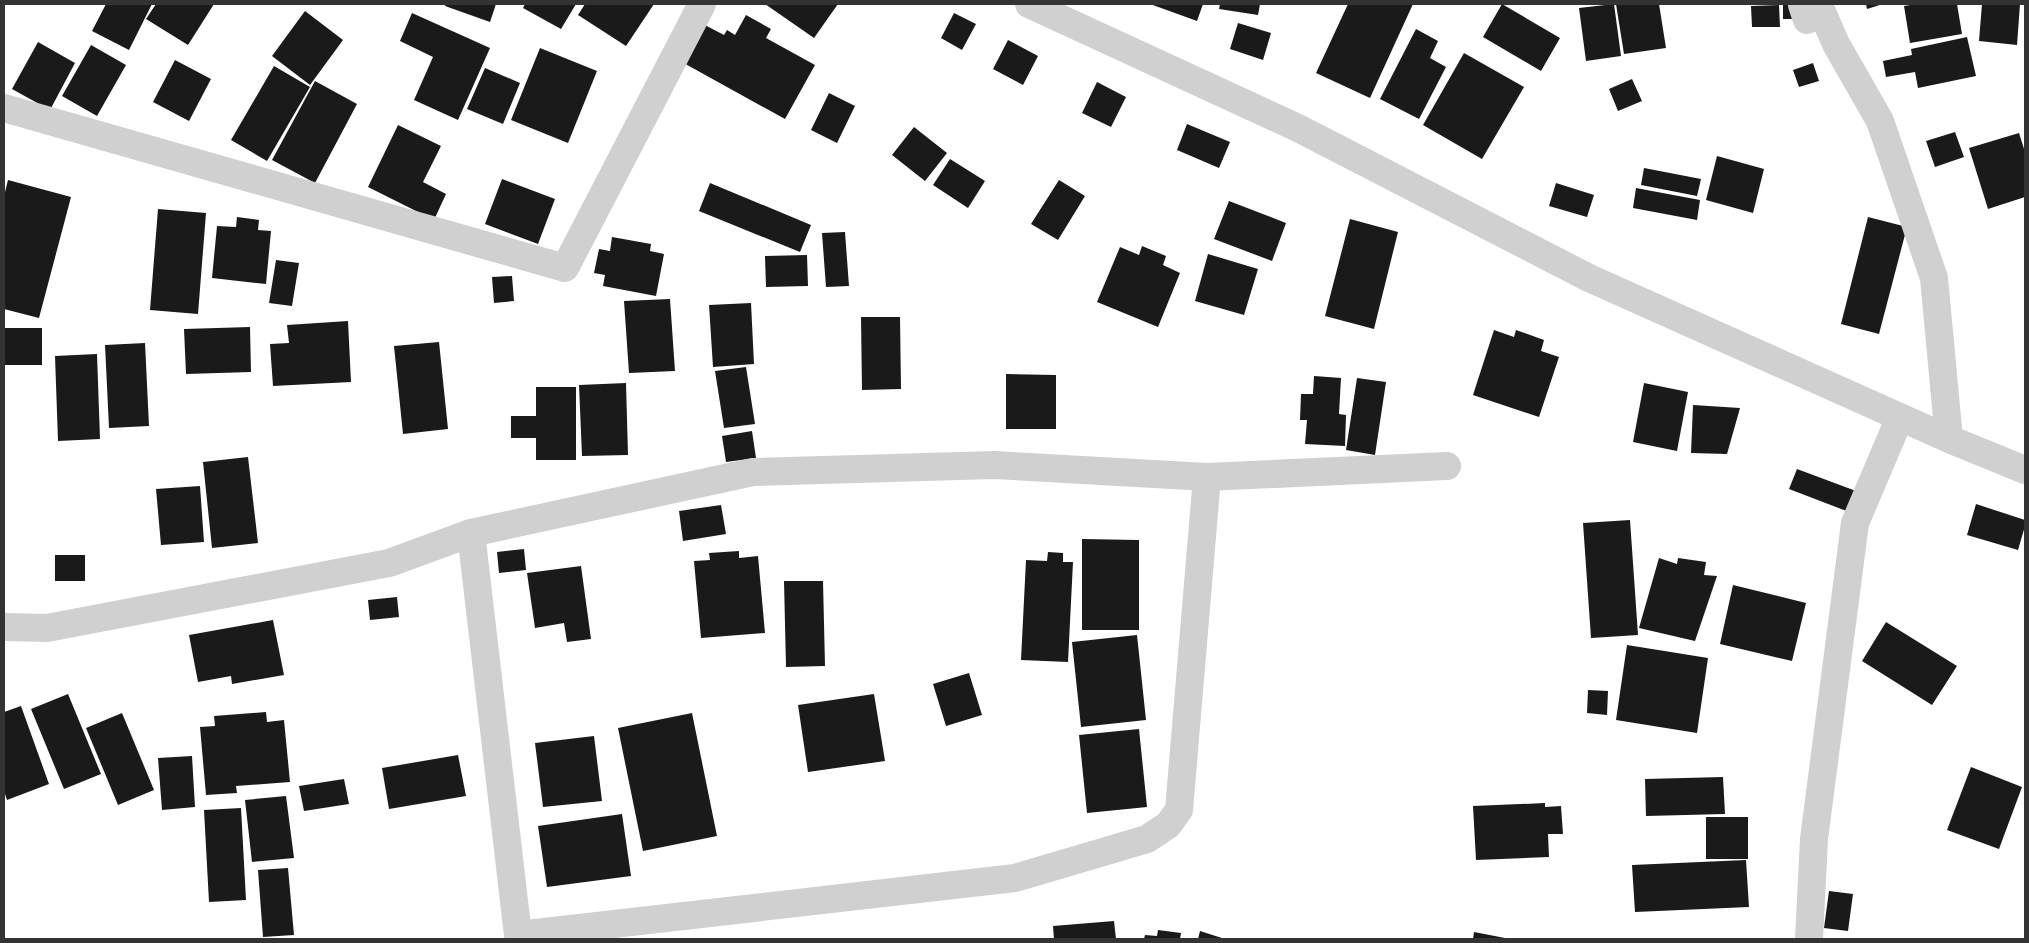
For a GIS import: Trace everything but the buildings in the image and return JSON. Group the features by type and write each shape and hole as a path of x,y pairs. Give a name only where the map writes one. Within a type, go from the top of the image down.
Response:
{"street":[{"path":"4,108 565,268 702,4"},
{"path":"1030,4 1298,128 1589,278 1949,439 2025,470"},
{"path":"1805,4 1802,5 1808,20 1823,14 1836,44 1880,120 1934,278 1949,439"},
{"path":"1809,939 1814,839 1855,523 1900,417"},
{"path":"4,628 47,628 389,563 471,533 754,472 994,465 1207,477 1447,466"},
{"path":"471,533 518,936 1015,878 1147,839 1168,826 1179,810 1207,477"}]}
